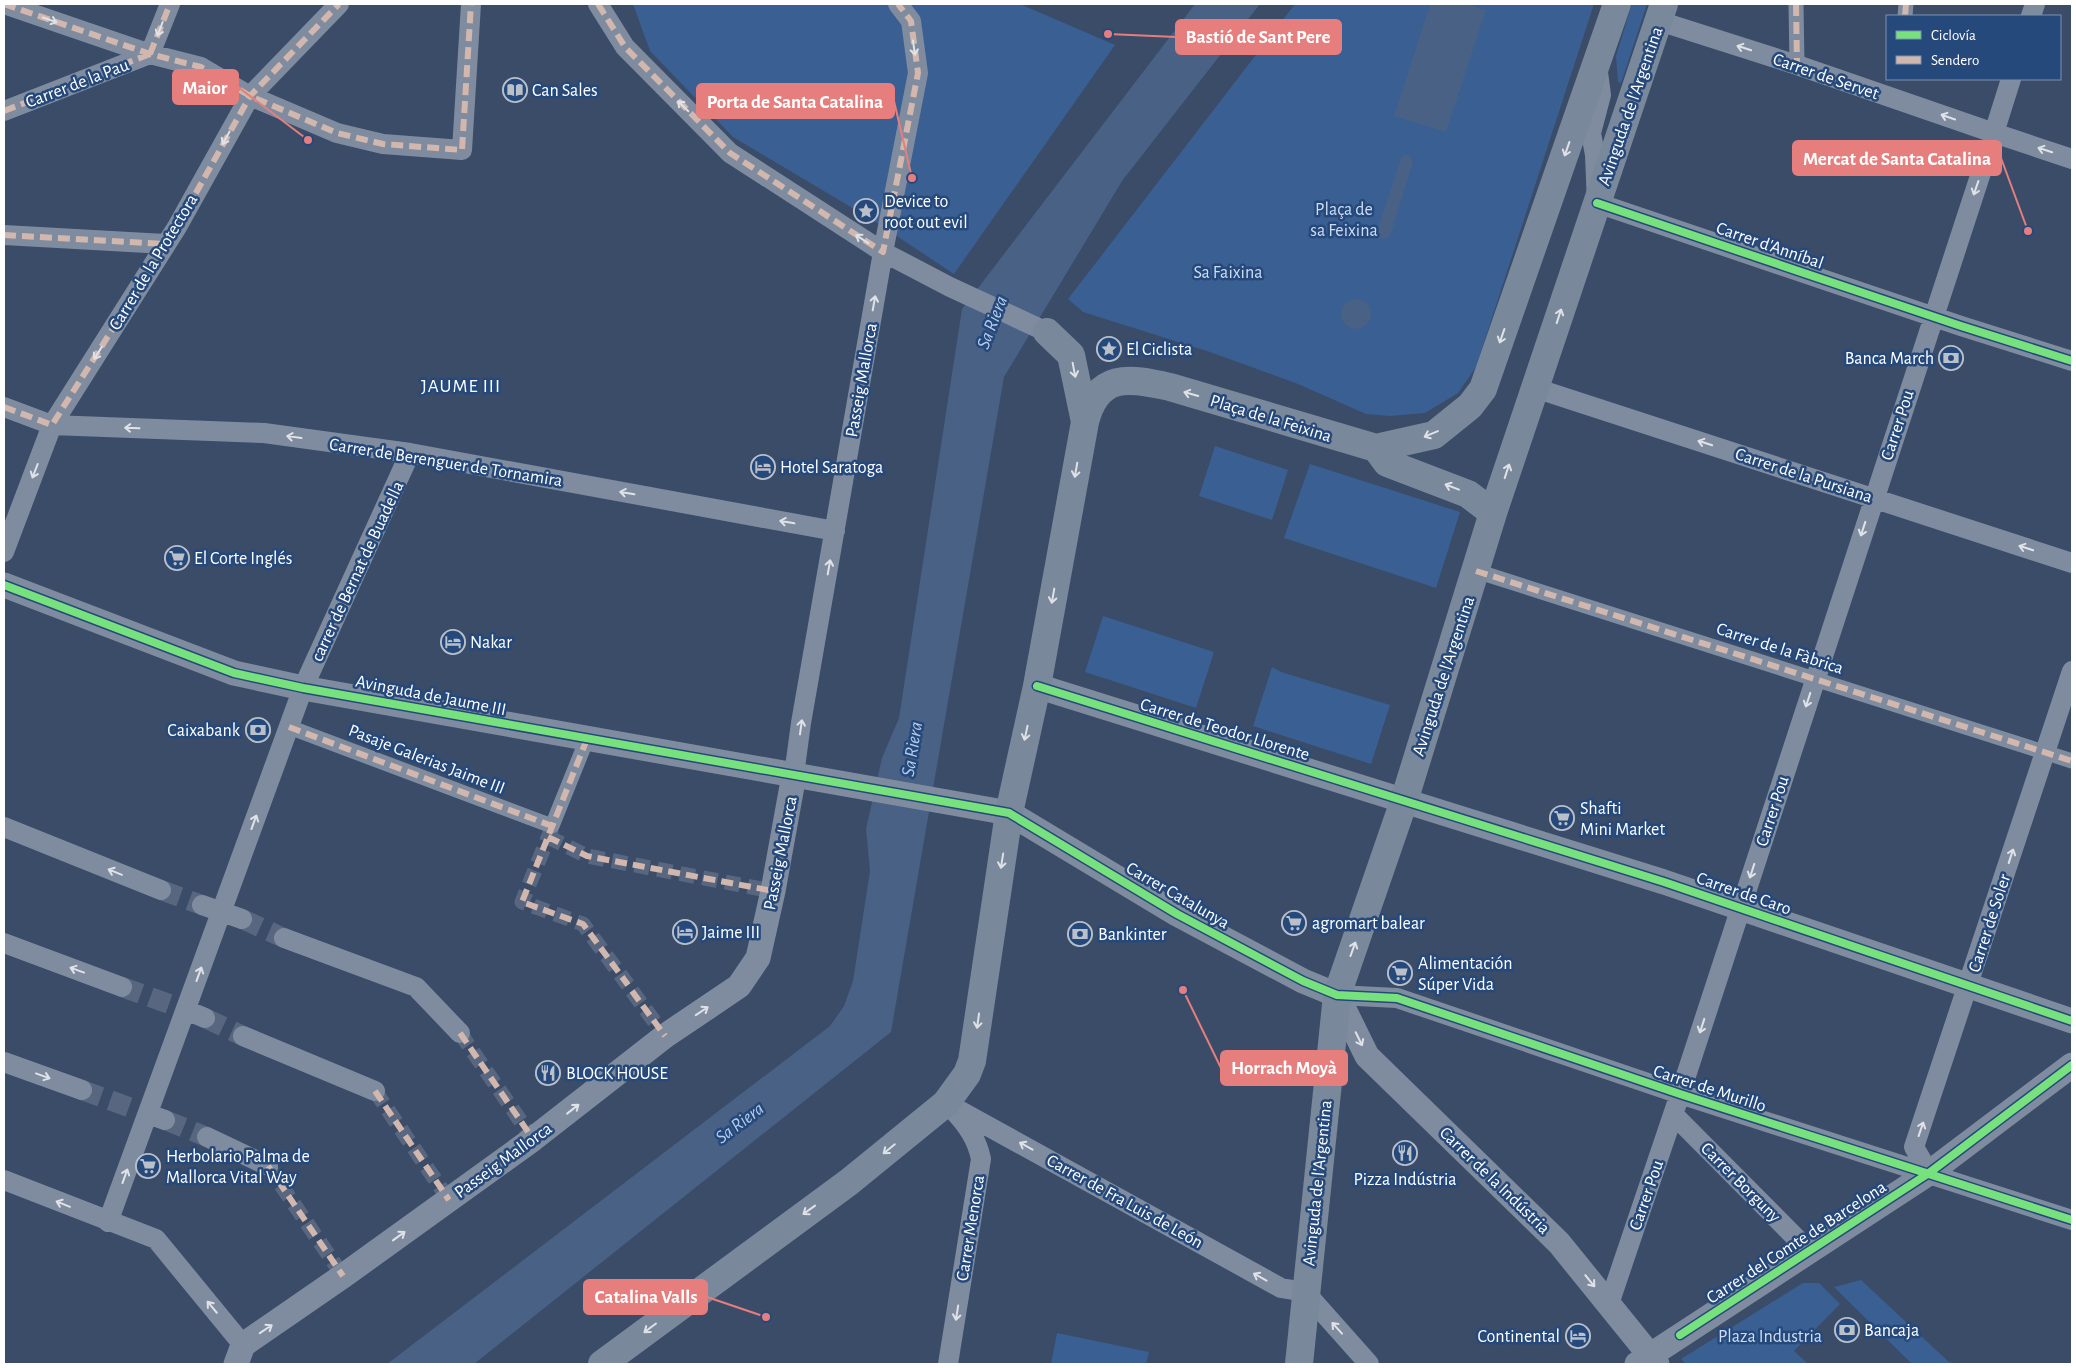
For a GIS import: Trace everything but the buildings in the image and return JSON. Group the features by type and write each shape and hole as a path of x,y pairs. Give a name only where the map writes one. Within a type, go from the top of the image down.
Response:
{"main road":[{"path":"1596,64 1617,4"},
{"name":"Avinguda de l'Argentina","path":"1299,1364 1337,995 1404,801 1493,513 1662,12"},
{"name":"Plaça de la Feixina","path":"1084,422 1089,405 1100,390 1121,381 1146,381 1376,448 1434,435 1470,406 1483,389 1596,64"},
{"path":"602,1364 848,1182 946,1103 967,1074 972,1061 1009,813 1037,686 1084,422 1071,355 1047,332"},
{"path":"1376,448 1387,463 1468,494 1493,513"}],"street":[{"path":"4,4 150,54 201,67 250,96 337,133 383,144 462,150 471,4"},
{"path":"150,54 170,4"},
{"name":"Carrer de la Protectora","path":"52,425 166,244 250,96 339,4"},
{"path":"598,4 625,47 730,153 883,252 950,287 1047,332"},
{"name":"Passeig Mallorca","path":"239,1354 343,1276 534,1140 665,1036 740,986 758,958 773,891 794,776 801,723 883,252 918,73 910,21 898,4"},
{"path":"1796,4 1797,65"},
{"name":"Carrer de Servet","path":"1662,12 1797,65 2072,159"},
{"name":"Carrer de la Pau","path":"4,111 150,54"},
{"path":"1596,64 1601,94 1591,133 1595,155 1597,203"},
{"name":"Carrer Pou","path":"1609,1304 1680,1094 2011,80"},
{"name":"Carrer d'Anníbal","path":"1597,203 2072,361"},
{"path":"4,235 166,244"},
{"name":"Carrer de la Pursiana","path":"1535,388 2072,563"},
{"name":"Carrer de Berenguer de Tornamira","path":"4,407 52,425 264,433 410,453 835,531"},
{"path":"4,552 52,425"},
{"name":"carrer de Bernat de Buadella","path":"108,1222 157,1117 186,1010 303,688 410,453"},
{"name":"Carrer de la Fàbrica","path":"1476,571 2072,760"},
{"name":"Avinguda de Jaume III","path":"4,585 234,673 303,688 1009,813"},
{"name":"Carrer de Soler","path":"1929,1173 1914,1147 2072,671"},
{"name":"Carrer de Teodor Llorente","path":"1037,686 1404,801"},
{"name":"Pasaje Galerias Jaime III","path":"289,727 552,826 587,739"},
{"name":"Carrer de Caro","path":"1404,801 1655,879 2072,1021"},
{"name":"Carrer Catalunya","path":"1009,813 1177,914 1303,981 1337,995"},
{"path":"4,827 160,890"},
{"path":"202,905 242,919"},
{"path":"284,938 416,987 460,1033"},
{"path":"4,943 122,987"},
{"name":"Carrer de Murillo","path":"1337,995 1397,998 1680,1094 2072,1220"},
{"name":"Carrer de la Indústria","path":"1337,995 1367,1056 1559,1243 1609,1304 1648,1361"},
{"path":"186,1010 205,1018"},
{"path":"243,1036 375,1091"},
{"path":"4,1062 82,1090"},
{"name":"Carrer del Comte de Barcelona","path":"1648,1361 1809,1251 1929,1173 2072,1065"},
{"name":"Carrer de Fra Luis de León","path":"946,1103 1281,1288 1305,1292"},
{"name":"Carrer Menorca","path":"946,1103 970,1130 978,1144 980,1159 948,1364"},
{"name":"Carrer Borguny","path":"1673,1114 1809,1251"},
{"path":"207,1137 268,1166"},
{"path":"4,1180 156,1240 239,1354"},
{"path":"1305,1292 1369,1364"}],"green space":[{"path":"633,4 1020,4 1115,45 954,274 871,219 733,137 650,51"},
{"name":"Plaça de sa Feixina","path":"1295,4 1594,4 1476,367 1458,393 1425,413 1390,416 1366,414 1298,384 1210,352 1083,312 1068,299"},
{"path":"1632,4 1647,4 1621,83 1618,82 1616,56"},
{"path":"1215,446 1288,470 1272,520 1199,496"},
{"path":"1310,464 1460,512 1436,588 1284,538"},
{"path":"1103,616 1214,652 1196,708 1085,672"},
{"path":"1272,667 1281,672 1390,705 1371,764 1253,726"},
{"path":"1861,1280 1949,1362 1956,1364 1912,1364 1834,1287"},
{"name":"Plaza Industria","path":"1803,1283 1819,1283 1840,1304 1794,1351 1808,1364 1686,1364 1681,1359"},
{"path":"1057,1333 1149,1352 1146,1364 1051,1364"}],"water":[{"name":"Sa Riera","path":"1195,4 1260,4 1122,181 1004,377 891,1032 474,1364 387,1364 830,1026 844,1006 853,981 870,871 866,829 882,758 899,718 962,309"},
{"path":"1430,4 1466,4 1486,10 1446,132 1394,116"},
{"path":"1404,155 1410,156 1413,162 1390,236 1386,239 1378,238 1377,231 1401,158"},
{"path":"1356,299 1367,303 1371,314 1367,325 1356,329 1345,325 1341,314 1345,303"}],"tunnel":[{"path":"552,828 522,902 583,924 628,985"},
{"path":"548,837 587,856 773,891"},
{"path":"161,890 202,905"},
{"path":"242,919 284,938"},
{"path":"122,987 186,1010"},
{"path":"632,991 665,1036"},
{"path":"205,1018 243,1036"},
{"path":"460,1033 533,1139"},
{"path":"82,1090 148,1114"},
{"path":"375,1091 449,1200"},
{"path":"165,1120 207,1137"},
{"path":"268,1166 343,1276"}],"marked path":[{"path":"4,4 150,54 201,67 250,96 337,133 383,144 462,150 471,4"},
{"path":"150,54 170,4"},
{"path":"4,407 52,425 177,227 250,96 339,4"},
{"path":"598,4 625,47 730,153 883,252 918,73 911,21 898,4"},
{"path":"1796,4 1797,65"},
{"path":"1905,15 1906,4"},
{"path":"4,111 150,54"},
{"path":"4,235 165,244"},
{"path":"1476,571 2072,761"},
{"path":"289,727 552,826"},
{"path":"587,739 522,902 583,924 628,985"},
{"path":"548,837 587,856 773,891"},
{"path":"632,991 665,1036"},
{"path":"460,1033 533,1139"},
{"path":"375,1091 449,1200"},
{"path":"268,1166 343,1276"}],"cycle path":[{"path":"1597,203 1961,326 2072,361"},
{"path":"4,585 234,673 303,688 1009,813 1177,914 1303,981 1337,995 1397,998 1680,1094 2072,1220"},
{"path":"1037,686 1664,882 2072,1021"},
{"path":"1680,1335 1929,1173 2072,1065"}],"place":[{"name":"Bastió de Sant Pere","path":"1108,34"},
{"name":"Can Sales","path":"515,90"},
{"name":"Maior","path":"308,140"},
{"name":"Porta de Santa Catalina","path":"912,178"},
{"name":"Device to root out evil","path":"866,211"},
{"name":"Mercat de Santa Catalina","path":"2028,231"},
{"name":"El Ciclista","path":"1109,349"},
{"name":"Banca March","path":"1951,358"},
{"name":"Hotel Saratoga","path":"763,467"},
{"name":"El Corte Inglés","path":"177,558"},
{"name":"Nakar","path":"453,642"},
{"name":"Caixabank","path":"258,730"},
{"name":"Shafti Mini Market","path":"1562,818"},
{"name":"agromart balear","path":"1294,923"},
{"name":"Jaime III","path":"685,932"},
{"name":"Bankinter","path":"1080,934"},
{"name":"Alimentación Súper Vida","path":"1400,973"},
{"name":"Horrach Moyà","path":"1183,990"},
{"name":"BLOCK HOUSE","path":"548,1073"},
{"name":"Pizza Indústria","path":"1405,1153"},
{"name":"Herbolario Palma de Mallorca Vital Way","path":"148,1166"},
{"name":"Catalina Valls","path":"766,1317"},
{"name":"Bancaja","path":"1847,1330"},
{"name":"Continental","path":"1578,1336"}],"district":[{"name":"JAUME III","path":"461,385"}],"park label":[{"name":"Sa Faixina","path":"1228,272"}]}
